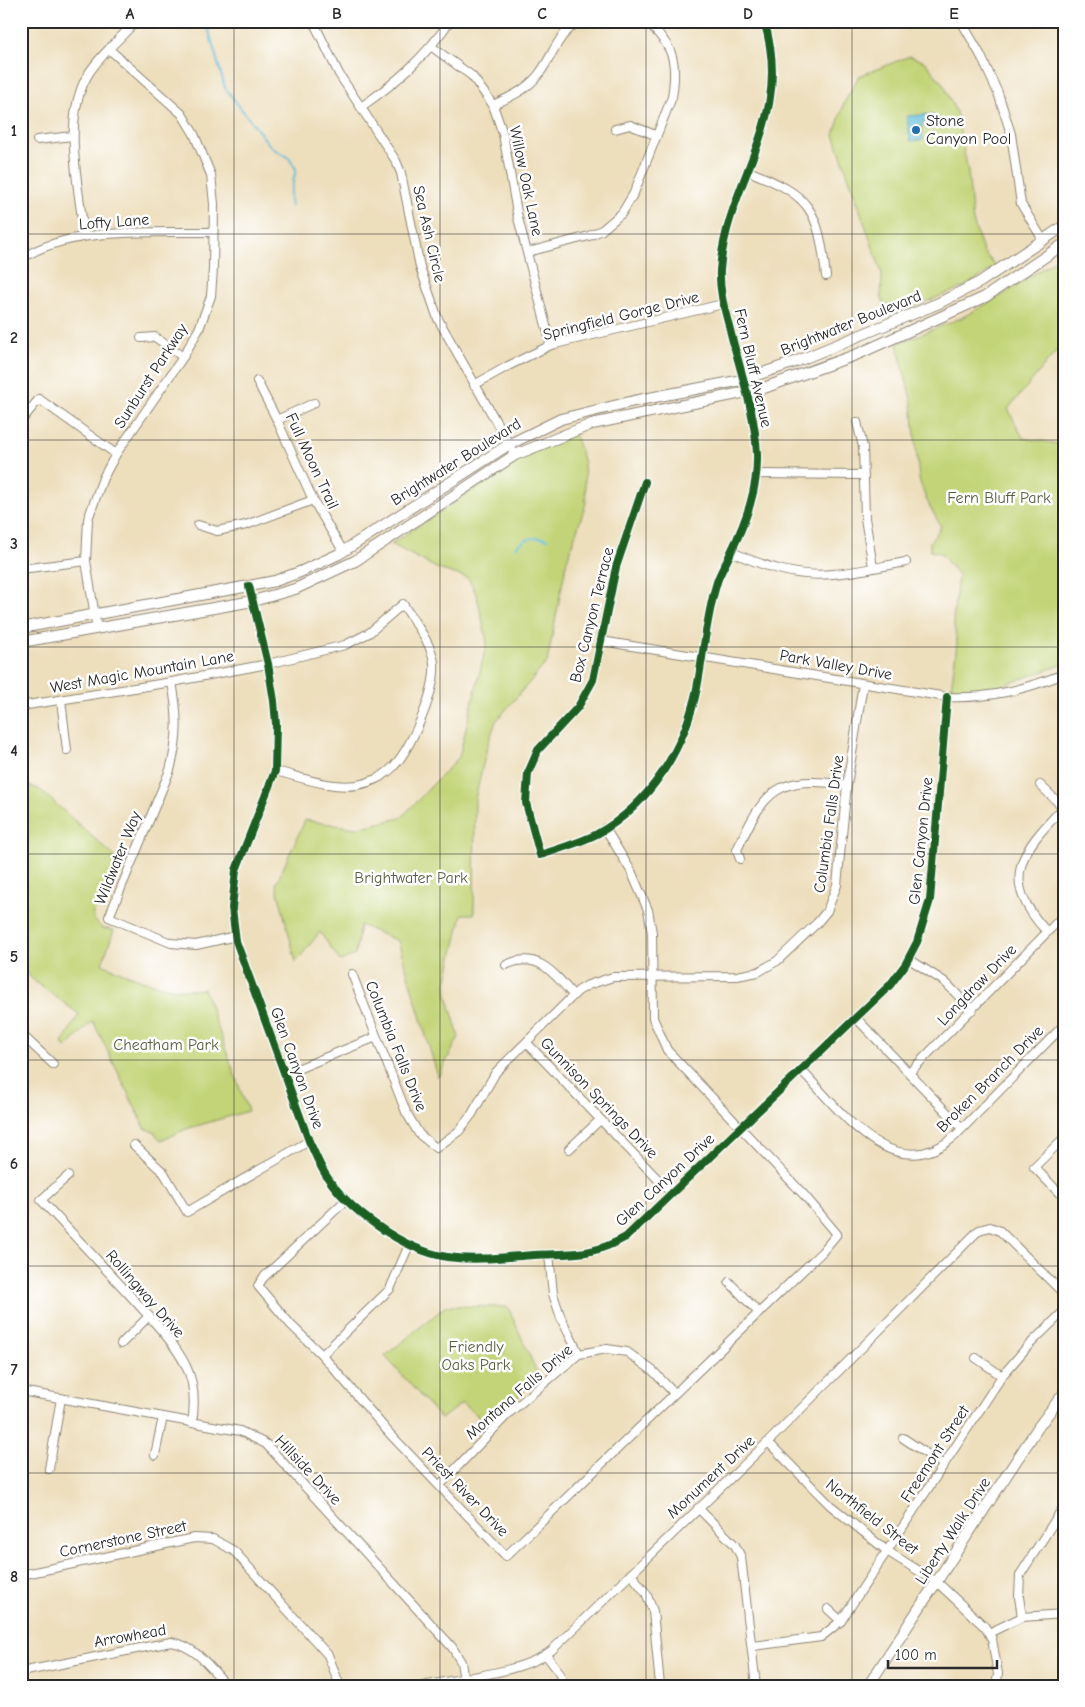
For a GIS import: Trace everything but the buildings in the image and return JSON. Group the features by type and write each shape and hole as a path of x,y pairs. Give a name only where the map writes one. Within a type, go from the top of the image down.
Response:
{"street":[{"path":"84,235 73,136 75,106 90,71 136,21"},
{"name":"Sea Ash Circle","path":"312,21 339,74 401,173 420,267 432,305 474,385 515,455"},
{"path":"361,107 391,87 432,47 450,21"},
{"path":"494,105 523,90 540,74 553,48 563,35 579,21"},
{"path":"528,252 589,236 602,230 622,213 634,193 655,135 672,97 675,66 671,51 663,37 646,21"},
{"name":"Fern Bluff Avenue","path":"540,855 581,841 605,828 636,804 671,761 682,739 693,704 709,611 718,579 732,552 751,504 756,474 755,436 724,304 720,271 733,210 770,106 771,51 764,21"},
{"path":"961,21 980,54 998,93 1011,134 1021,204 1043,240"},
{"name":"Willow Oak Lane","path":"432,47 472,76 494,105 503,134 518,218 551,345"},
{"name":"Sunburst Parkway","path":"97,629 86,561 88,519 103,478 116,454 183,357 199,330 210,296 214,204 211,175 194,134 182,114 110,50"},
{"path":"615,129 630,125 655,135"},
{"path":"37,140 73,136"},
{"path":"748,171 789,189 805,203 816,222 826,276"},
{"name":"Brightwater Boulevard","path":"21,628 276,581 300,572 343,552 508,445 561,419 634,401 742,380 795,362 939,304 980,282 1064,226"},
{"name":"Lofty Lane","path":"21,259 42,248 84,235 213,232"},
{"name":"Brightwater Boulevard","path":"21,642 253,601 295,589 355,561 515,455 592,424 760,389 858,354 985,297 1064,244"},
{"name":"Springfield Gorge Drive","path":"474,385 551,345 724,304"},
{"path":"141,338 155,337 183,357"},
{"name":"Full Moon Trail","path":"257,381 278,420 313,500 343,552"},
{"path":"21,421 39,399 116,454"},
{"path":"278,420 314,403"},
{"path":"857,422 864,447 863,475 866,535 873,567"},
{"path":"756,474 863,475"},
{"name":"Box Canyon Terrace","path":"540,855 526,803 528,773 538,750 578,707 588,692 595,674 616,567 646,482"},
{"path":"198,525 217,531 246,525 313,500"},
{"path":"732,552 770,568 811,574 834,574 906,562"},
{"path":"21,569 86,561"},
{"name":"Glen Canyon Drive","path":"249,586 268,664 276,724 275,771 236,870 232,908 242,960 309,1141 324,1172 346,1200 380,1227 409,1245 445,1257 478,1259 549,1254 575,1255 615,1243 636,1230 890,985 909,959 924,925 930,900 947,698"},
{"name":"West Magic Mountain Lane","path":"21,706 172,682 268,664 345,645 368,633 402,604 427,642 433,658 434,677 428,698 408,748 394,767 375,780 359,785 339,786 275,771"},
{"name":"Park Valley Drive","path":"601,641 702,656 947,698 978,697 1015,691 1064,674"},
{"name":"Wildwater Way","path":"172,682 178,716 176,747 170,770 108,917 171,943 196,945 236,936"},
{"name":"Columbia Falls Drive","path":"352,974 406,1112 419,1134 436,1148 458,1131 472,1114 496,1072 573,995 588,985 603,979 652,976 737,976 758,972 777,962 827,911 838,885 847,785 863,684"},
{"path":"61,700 67,750"},
{"path":"740,860 737,850 759,807 770,795 788,785 807,780 847,785"},
{"path":"1040,785 1063,807 1029,846 1019,876 1021,893 1027,909 1047,932"},
{"path":"605,828 631,871 646,904 652,933 654,1018 667,1050 740,1128"},
{"name":"Longdraw Drive","path":"910,1072 1064,915"},
{"path":"909,959 944,982 972,1010"},
{"path":"506,965 517,960 536,962 558,977 573,995"},
{"path":"857,1018 962,1128"},
{"name":"Broken Branch Drive","path":"802,1071 868,1138 882,1148 910,1154 941,1146 962,1128 1064,1025"},
{"path":"21,1034 53,1064"},
{"path":"285,1074 376,1037"},
{"name":"Gunnison Springs Drive","path":"527,1043 672,1194"},
{"path":"569,1149 600,1120"},
{"name":"Priest River Drive","path":"346,1200 262,1278 258,1286 291,1325 322,1355 390,1434 506,1556 674,1392 822,1252 837,1234 805,1196 740,1128"},
{"path":"1064,1138 1034,1167 1064,1198"},
{"path":"134,1145 164,1173 187,1212 309,1141"},
{"name":"Rollingway Drive","path":"68,1176 41,1200 149,1316 186,1366 194,1397 192,1422"},
{"name":"Monument Drive","path":"423,1686 464,1682 517,1667 546,1655 768,1442 983,1228 990,1227 1000,1231 1064,1294"},
{"path":"322,1355 390,1289 409,1245"},
{"path":"549,1254 553,1294 561,1318 579,1354"},
{"path":"729,1282 759,1313"},
{"name":"Freemont Street","path":"753,1646 813,1639 828,1633 841,1621 1002,1376 1027,1347 1064,1311"},
{"path":"121,1344 149,1316"},
{"name":"Montana Falls Drive","path":"440,1485 510,1413 579,1354 607,1349 628,1352 653,1371 674,1392"},
{"path":"976,1358 1002,1376"},
{"name":"Hillside Drive","path":"21,1390 240,1431 266,1444 452,1647 461,1662 464,1682"},
{"name":"Liberty Walk Drive","path":"868,1686 938,1583 1040,1426 1064,1393"},
{"path":"48,1469 61,1398"},
{"path":"155,1455 163,1417"},
{"path":"903,1438 944,1465"},
{"name":"Northfield Street","path":"768,1442 830,1505 887,1551 938,1583 990,1632"},
{"path":"1022,1617 1019,1597 1020,1575 1064,1506"},
{"path":"698,1508 734,1545 741,1557 753,1646 756,1686"},
{"name":"Cornerstone Street","path":"21,1575 194,1538 218,1540 234,1551 321,1646 334,1664 340,1686"},
{"path":"631,1574 646,1593 653,1611 660,1686"},
{"path":"828,1609 841,1621"},
{"path":"996,1686 998,1674 990,1632 1022,1617 1064,1614"},
{"name":"Arrowhead","path":"21,1672 171,1642 184,1645 196,1652 227,1686"},
{"path":"546,1655 559,1672 564,1686"}],"green space":[{"path":"910,56 925,62 943,84 956,112 968,171 973,221 983,251 996,267 966,286 888,317 881,296 882,274 834,135 844,103 859,76"},
{"name":"Fern Bluff Park","path":"1064,254 1064,342 1008,409 1023,438 1058,444 1064,448 1064,664 990,690 951,689 957,643 953,620 958,575 940,553 930,551 930,542 941,527 926,499 919,479 912,403 897,344 961,318 1001,296"},
{"name":"Brightwater Park","path":"575,434 584,463 586,503 567,560 547,662 496,721 487,747 475,799 474,914 462,914 446,983 447,995 459,1037 438,1077 398,941 360,925 355,955 340,961 320,932 296,962 276,884 305,820 356,828 401,818 459,757 487,642 477,596 468,578 438,569 391,544 525,456"},
{"name":"Cheatham Park","path":"21,784 39,789 123,864 109,898 93,913 96,922 102,928 114,930 102,964 164,987 190,990 204,989 248,1111 186,1129 161,1141 155,1133 145,1128 93,1021 66,1048 62,1043 79,1014 35,982 21,967"},
{"name":"Friendly Oaks Park","path":"446,1306 508,1307 539,1377 489,1424 462,1403 441,1419 385,1356"}],"water":[{"name":"Stone Canyon Pool","path":"932,114 932,120 922,122 923,140 910,141 907,116"}],"waterway":[{"path":"206,21 225,88 271,147 289,158 296,169 290,196 291,207"},
{"path":"515,548 522,542 530,539 548,539"}],"cycle path":[{"path":"645,482 616,567 593,680 578,707 538,750 528,773 526,803 540,855 569,846 597,834 616,822 634,807 663,772 684,731 691,710 697,688 710,608 717,582 742,529 750,504 757,467 756,438 750,405 724,305 720,284 720,270 725,237 734,206 766,119 771,89 771,56 764,21"},
{"path":"249,586 268,664 274,701 276,724 275,771 236,870 232,908 236,941 309,1141 324,1172 346,1200 377,1226 412,1246 447,1257 480,1259 581,1253 602,1248 626,1237 890,985 905,965 917,942 930,900 947,697"}],"place":[{"name":"Stone Canyon Pool","path":"916,130"}]}
